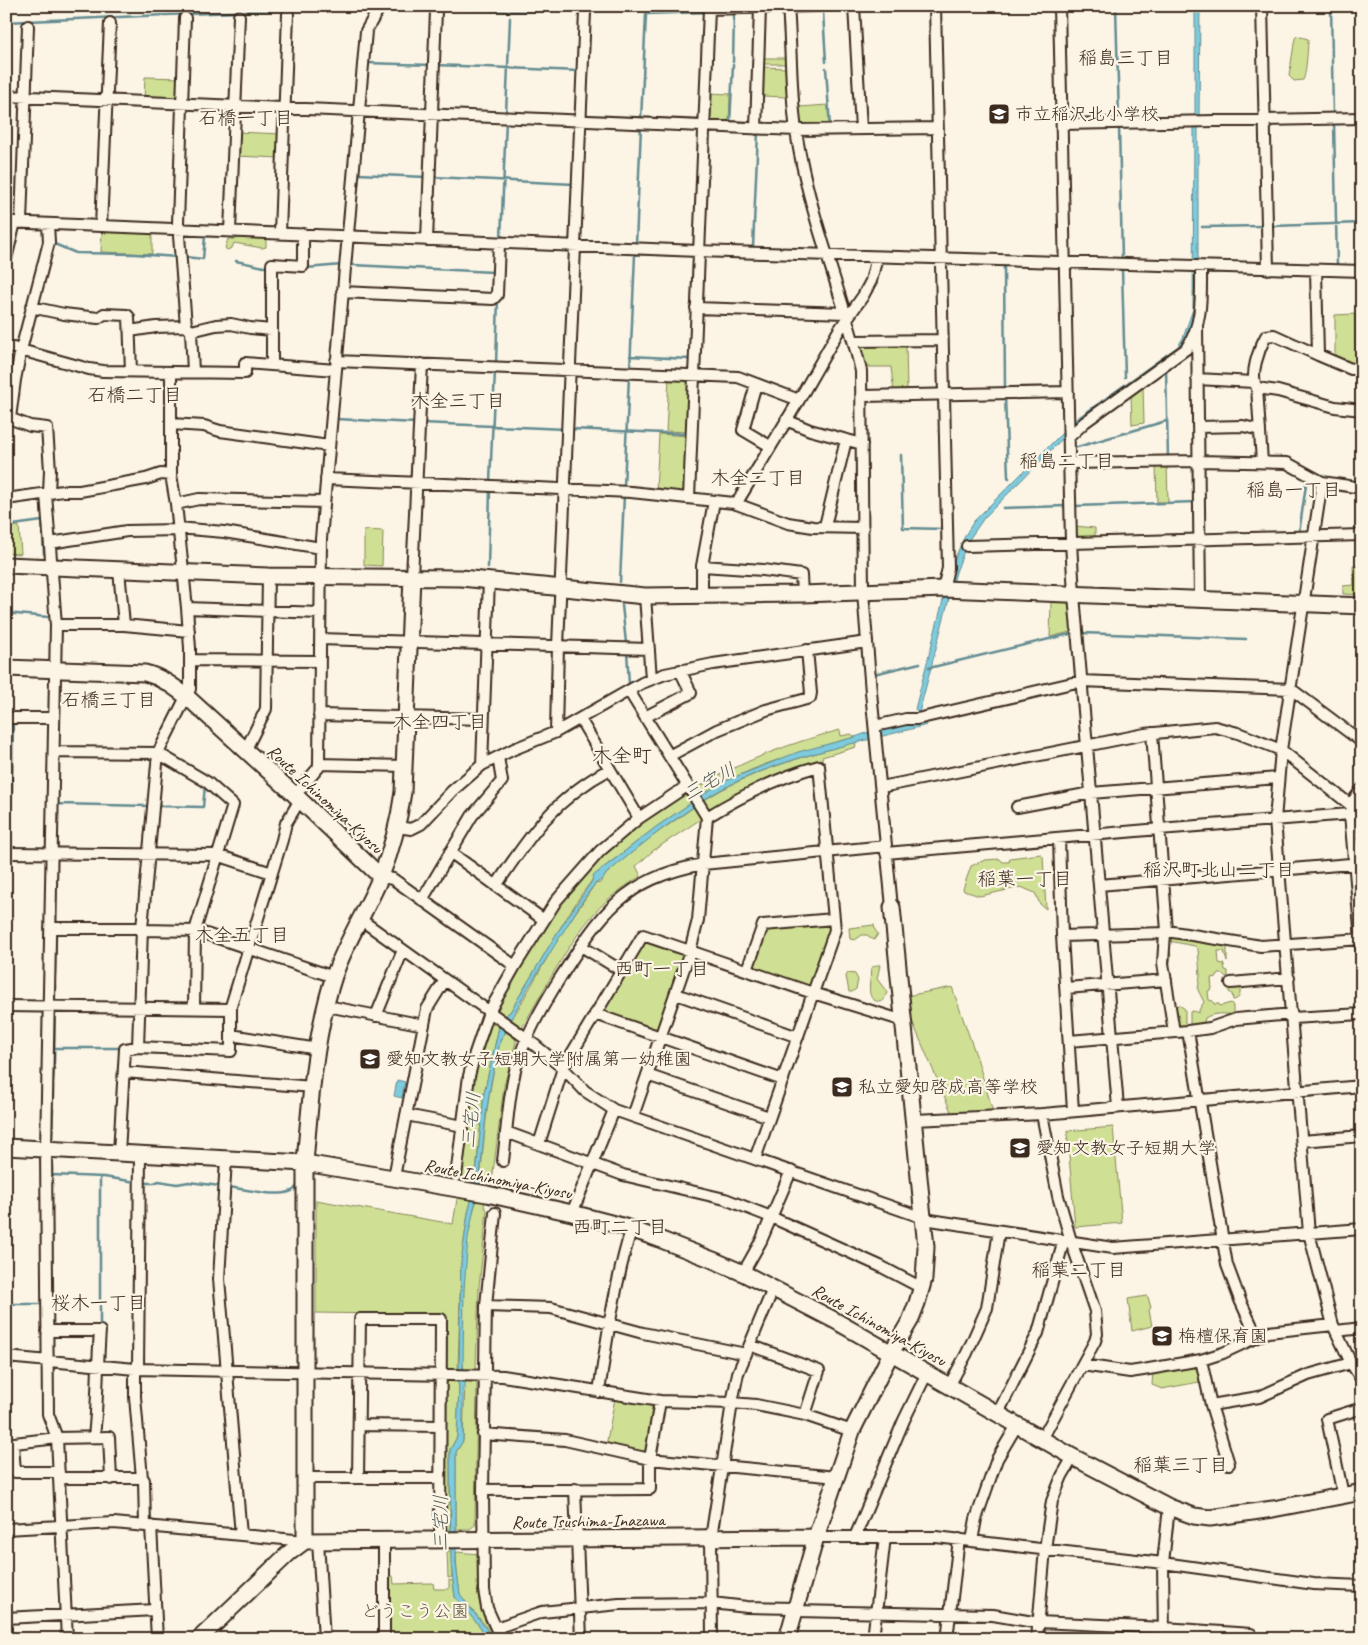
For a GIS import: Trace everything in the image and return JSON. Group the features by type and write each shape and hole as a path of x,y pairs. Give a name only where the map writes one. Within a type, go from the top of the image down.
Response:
{"street":[{"path":"689,498 709,9 819,6"},
{"path":"854,6 861,129"},
{"path":"935,6 947,589"},
{"path":"1059,6 1074,595 1118,1108"},
{"path":"1262,6 1268,269"},
{"path":"787,1639 816,1537 852,1431 910,1321 922,1288 926,1266 924,1219 886,850 863,592 861,371 854,341 805,179 796,130 788,7"},
{"path":"756,128 760,8"},
{"path":"119,1153 125,1049 138,1047 231,1051 231,1008 286,823 297,798 319,767 320,577 324,502 366,31 378,10"},
{"path":"426,240 436,11"},
{"path":"556,732 585,12"},
{"path":"280,233 288,14"},
{"path":"230,231 239,16"},
{"path":"185,18 178,229 193,372"},
{"path":"101,226 110,23"},
{"path":"6,259 14,222 26,97 28,26"},
{"path":"6,96 796,130 938,128"},
{"path":"1062,124 1362,118"},
{"path":"14,222 698,252 1197,268 1362,271"},
{"path":"48,224 49,242 21,350 8,417 30,426 47,428 50,470 47,493 56,626 46,1149 47,1360 48,1414 57,1438 67,1639"},
{"path":"272,365 272,264 303,266 303,234"},
{"path":"342,292 493,299 497,295 499,243"},
{"path":"736,504 799,400 846,315 863,296 870,281 877,257"},
{"path":"1069,437 1086,422 1186,349 1193,340 1200,312 1197,268"},
{"path":"1316,270 1318,355"},
{"path":"32,306 64,314 98,318 104,314 127,315 130,317 132,372"},
{"path":"696,308 846,315"},
{"path":"130,331 156,327 189,329 231,324 272,330"},
{"path":"1197,325 1200,600"},
{"path":"1262,462 1255,367 1266,336 1274,335 1351,369 1362,368"},
{"path":"854,341 942,340"},
{"path":"6,346 89,369 103,371 245,373 245,362 272,365 422,364 738,377 799,400"},
{"path":"422,364 403,792 398,827 381,877 393,879 515,966"},
{"path":"138,1047 142,929 158,753 190,689 186,608 176,504 171,475 172,372"},
{"path":"1197,380 1256,385 1335,407 1362,410"},
{"path":"756,384 743,430 770,446"},
{"path":"862,396 1068,392"},
{"path":"786,420 810,430 862,444"},
{"path":"171,424 204,426 220,431 329,446"},
{"path":"1198,427 1243,426 1260,430"},
{"path":"825,526 846,440"},
{"path":"1070,463 1286,463 1322,482 1362,488"},
{"path":"6,499 47,493 80,491 146,479 161,474 171,475"},
{"path":"326,478 630,492 736,504 788,523 863,528"},
{"path":"1322,482 1281,750 1275,820 1299,1091 1309,1233 1334,1328 1351,1363 1362,1380"},
{"path":"176,504 199,499 324,502"},
{"path":"702,597 702,566 714,501"},
{"path":"50,543 126,531 178,529 224,532 321,548"},
{"path":"967,546 1200,538 1362,535"},
{"path":"6,565 268,576 412,577 489,580 645,596 702,597 947,589 1362,606"},
{"path":"702,566 763,570 801,575 802,594"},
{"path":"119,570 124,625"},
{"path":"245,751 266,709 268,576"},
{"path":"482,765 489,580"},
{"path":"645,596 651,679"},
{"path":"186,608 320,613"},
{"path":"56,626 124,625 188,631"},
{"path":"320,639 649,649"},
{"path":"398,827 411,829 421,824 452,791 482,765 514,749 556,732 651,679 680,670 867,642"},
{"path":"669,756 717,730 766,710 810,698 812,693 807,650"},
{"path":"190,660 319,661"},
{"name":"Route Ichinomiya-Kiyosu","path":"6,668 146,673 156,676 186,696 381,877 346,946 334,977 326,1006 313,1086 305,1163 394,1178 459,1183 487,1194 572,1213 630,1230 698,1254 742,1273 834,1320 1072,1457 1169,1507 1194,1516 1210,1518 1361,1494"},
{"path":"645,717 691,693 680,670"},
{"path":"875,726 906,719 916,719 1081,681 1291,689 1362,742"},
{"path":"630,691 706,815 698,920 676,994 633,1116"},
{"path":"319,715 484,719"},
{"path":"6,718 54,718"},
{"path":"580,719 639,818"},
{"path":"881,787 1152,733 1216,727 1238,733 1281,750 1351,808 1362,814"},
{"path":"1152,733 1166,932 1163,962 1174,1032"},
{"path":"54,752 158,753 207,782 233,805 195,931 194,1008"},
{"path":"422,900 472,816 502,781 498,757"},
{"path":"319,764 405,766"},
{"path":"706,815 770,782 819,766 835,930 755,1159"},
{"path":"496,886 530,836 550,812 594,777 610,769"},
{"path":"1017,807 1091,793 1278,778"},
{"path":"459,1183 463,1126 469,1076 474,1053 515,966 556,901 600,851 639,818 689,789"},
{"path":"1362,789 1351,808 1358,864 1362,951"},
{"path":"503,1161 522,1035 543,1006 590,931 608,910 628,893 660,875 703,864 828,852 886,850 1059,838 1275,820 1351,808"},
{"path":"1059,838 1062,936 1073,1111"},
{"path":"450,852 544,920"},
{"path":"6,853 218,855 272,873"},
{"path":"1098,885 1358,864"},
{"path":"360,919 522,1035 563,1068 585,1091 614,1110 924,1219 1113,1248 1362,1228"},
{"path":"747,970 763,925 834,920"},
{"path":"50,928 195,931 334,977"},
{"path":"1062,936 1166,932 1261,946 1361,939"},
{"path":"539,1144 563,1068 643,934 813,993 904,1020"},
{"path":"581,946 622,971"},
{"path":"376,1016 403,950"},
{"path":"1231,983 1289,978"},
{"path":"394,1178 427,1009 445,980"},
{"path":"1066,988 1166,980"},
{"path":"676,994 798,1037"},
{"path":"6,1006 231,1008"},
{"path":"326,1006 424,1026"},
{"path":"595,1014 783,1080"},
{"path":"1069,1041 1188,1031 1210,1028 1236,1019 1362,1014"},
{"path":"1188,1031 1227,1265 1240,1300 1258,1337"},
{"path":"231,1035 318,1049"},
{"path":"124,1072 313,1086"},
{"path":"647,1075 770,1118"},
{"path":"914,1120 1042,1114 1362,1086"},
{"path":"572,1213 614,1110"},
{"path":"1042,1114 1068,1241 1095,1311 1097,1322 1095,1341 1042,1439"},
{"path":"406,1115 463,1126"},
{"path":"506,1132 623,1175 725,1200 771,1217 880,1266 922,1288"},
{"path":"1302,1141 1362,1136"},
{"path":"6,1147 305,1163 305,1478 324,1639"},
{"path":"140,1154 135,1397 157,1639"},
{"path":"226,1159 219,1279 241,1535"},
{"path":"742,1273 761,1241 791,1171"},
{"path":"495,1214 486,1306 483,1490 478,1541 487,1608 502,1639"},
{"path":"599,1392 608,1324 620,1265 630,1230"},
{"path":"949,1386 967,1353 987,1308 999,1231"},
{"path":"998,1414 1038,1333 1068,1241"},
{"path":"712,1639 711,1538 732,1402 738,1373 774,1289"},
{"path":"486,1306 551,1308 643,1333 748,1349 819,1371 805,1415"},
{"path":"358,1478 360,1319 441,1319 444,1374 440,1426 440,1478 444,1541"},
{"path":"1082,1365 1130,1372 1201,1360 1223,1354 1268,1332 1362,1328"},
{"path":"47,1331 100,1332 97,1366 98,1409 94,1437"},
{"path":"6,1357 136,1369 503,1376 660,1401 732,1402 756,1405 805,1415 852,1431"},
{"path":"1201,1360 1211,1405 1228,1464"},
{"path":"1211,1405 1259,1397 1308,1375 1351,1363"},
{"path":"855,1537 904,1420 927,1373"},
{"path":"483,1490 650,1488 650,1459 660,1401"},
{"path":"1344,1496 1327,1419 1362,1408"},
{"path":"359,1425 440,1426"},
{"path":"972,1541 976,1519 998,1459 1017,1425"},
{"path":"483,1434 565,1440 650,1459 837,1477"},
{"path":"111,1479 109,1437 57,1438 10,1444 15,1472 111,1479 142,1478"},
{"path":"1038,1639 1045,1549 1052,1501 1072,1457"},
{"path":"305,1478 440,1478"},
{"path":"575,1489 581,1639"},
{"path":"1164,1639 1163,1563 1169,1507"},
{"path":"6,1529 114,1523 312,1541"},
{"path":"816,1537 936,1537 1163,1563 1314,1584 1362,1586"},
{"name":"Route Tsushima-Inazawa","path":"312,1541 816,1537"},
{"path":"873,1639 885,1537"},
{"path":"947,1639 959,1540"},
{"path":"199,1639 288,1553 312,1541"},
{"path":"384,1541 384,1639"},
{"path":"496,1628 542,1612 619,1604 712,1603 747,1607 993,1615 1039,1622 1251,1634"},
{"path":"6,1618 155,1610"}],"green space":[{"path":"1297,36 1308,39 1308,48 1303,80 1294,81 1289,76 1295,38"},
{"path":"764,58 785,58 785,64 764,64"},
{"path":"763,67 786,68 787,97 762,96"},
{"path":"145,77 181,78 180,99 144,100"},
{"path":"708,93 730,94 729,125 708,124"},
{"path":"828,105 829,127 800,128 799,107"},
{"path":"236,132 281,134 280,158 236,156"},
{"path":"102,231 152,233 152,254 101,252"},
{"path":"240,237 266,238 266,247 234,243 232,248 227,250 225,248 228,239"},
{"path":"1355,314 1356,366 1335,359 1335,315"},
{"path":"906,343 907,393 894,393 891,367 864,367 859,344"},
{"path":"669,377 691,380 689,432 666,431"},
{"path":"1143,386 1144,423 1132,425 1131,394"},
{"path":"659,434 689,436 685,494 656,491"},
{"path":"1156,464 1167,464 1168,502 1157,502"},
{"path":"19,526 21,554 8,553 6,528"},
{"path":"1075,526 1095,528 1095,539 1078,539"},
{"path":"364,530 383,531 382,566 364,565"},
{"path":"1353,566 1362,566 1362,595 1343,594 1343,586 1354,585"},
{"path":"1051,602 1069,602 1072,605 1074,631 1050,637"},
{"path":"840,730 841,736 851,734 855,737 776,760 737,776 701,796 697,788 731,769 767,754"},
{"path":"855,742 856,747 822,757 822,760 771,777 715,806 708,808 703,801 721,790 758,773 796,759"},
{"path":"683,794 691,803 656,827 599,871 557,933 510,1012 505,1016 496,1009 562,900 589,866 631,828"},
{"path":"694,807 701,819 654,850 636,866 641,876 610,898 590,918 559,963 523,1026 520,1027 511,1021 559,937 595,884 600,883 606,874 640,845"},
{"path":"1041,854 1043,856 1046,909 1040,904 1035,893 1021,887 980,896 963,889 971,866 985,860 1000,859 1003,862 1009,862 1010,858"},
{"path":"829,924 831,926 812,986 808,987 755,969 753,965 765,932 768,929"},
{"path":"874,925 878,934 874,940 867,935 862,935 855,940 850,939 849,928"},
{"path":"1171,934 1227,944 1227,962 1224,951 1218,951 1219,963 1224,964 1225,970 1228,971 1228,976 1219,974 1217,977 1211,978 1212,989 1208,991 1209,1000 1213,1001 1214,1004 1219,1004 1220,1006 1231,1003 1233,1015 1211,1015 1205,1018 1203,1025 1191,1027 1190,1012 1199,1013 1204,1002 1198,990 1200,976 1198,949 1195,946 1169,941 1168,948 1171,957 1169,967 1167,967 1167,937"},
{"path":"647,940 682,952 684,955 658,1029 655,1031 604,1013 602,1009 644,941"},
{"path":"880,965 877,979 887,992 884,1000 881,1002 874,1000 870,995 871,968"},
{"path":"848,973 855,974 858,980 856,989 852,992 849,992 846,976"},
{"path":"1239,986 1240,995 1233,1000 1229,987"},
{"path":"952,987 978,1061 993,1112 952,1114 909,1014 907,996"},
{"path":"1179,1005 1185,1009 1185,1027 1177,1028 1173,1007"},
{"path":"492,1022 499,1027 484,1093 475,1181 460,1177 471,1085 489,1023"},
{"path":"506,1032 515,1038 516,1042 504,1086 492,1181 488,1183 480,1182 490,1091 499,1045"},
{"path":"1113,1127 1122,1223 1075,1227 1067,1131"},
{"path":"460,1197 472,1199 468,1213 461,1263 458,1371 444,1368 444,1315 316,1313 316,1200 453,1224 457,1199"},
{"path":"477,1200 485,1201 484,1206 487,1210 479,1287 476,1368 464,1370 462,1350 466,1248"},
{"path":"1146,1296 1151,1308 1149,1310 1152,1326 1132,1331 1128,1299"},
{"path":"1200,1363 1204,1381 1162,1389 1152,1385 1153,1371"},
{"path":"446,1379 456,1380 459,1385 457,1437 450,1450 450,1529 444,1528 444,1381"},
{"path":"465,1380 477,1380 475,1525 470,1529 456,1529 456,1452 463,1441"},
{"path":"615,1398 651,1404 655,1408 648,1451 644,1454 606,1446"},
{"path":"447,1551 451,1551 452,1577 448,1578"},
{"path":"456,1552 480,1554 479,1582 477,1582 480,1604 486,1624 493,1637 491,1637 484,1624 460,1595"},
{"name":"どうこう公園","path":"387,1576 393,1576 394,1584 433,1583 434,1589 449,1589 449,1580 453,1581 455,1597 481,1628 487,1639 388,1639"}],"water":[{"path":"1195,6 1200,6 1199,118 1195,118"},
{"path":"1194,126 1198,126 1198,309 1185,346 1078,426 1073,421 1178,346 1183,338 1193,309"},
{"path":"1062,433 1065,436 984,518 968,541 956,572 919,713 915,709 949,577 967,531 974,521"},
{"path":"926,721 927,725 798,758 748,777 712,794 660,830 606,874 585,897 528,988 513,1015 508,1029 501,1038 486,1115 478,1196 468,1238 464,1289 463,1366 465,1384 463,1388 463,1441 456,1452 456,1564 460,1594 494,1639 487,1639 481,1628 455,1597 451,1565 450,1450 457,1437 459,1385 456,1380 459,1368 461,1263 468,1213 475,1185 484,1093 499,1027 557,933 592,881 593,876 656,827 720,783 798,752 872,731 899,726 904,722 911,724"},
{"path":"397,1080 405,1082 402,1098 394,1096"}],"waterway":[{"path":"6,22 369,6"},
{"path":"381,13 386,6"},
{"path":"447,6 498,11 582,10"},
{"path":"1116,6 1119,120"},
{"path":"1331,6 1333,115"},
{"path":"588,10 707,7"},
{"path":"641,120 646,14 705,12"},
{"path":"783,12 785,49"},
{"path":"823,12 826,62"},
{"path":"733,62 734,13"},
{"path":"506,114 510,18"},
{"path":"367,63 431,65"},
{"path":"436,65 579,71"},
{"path":"730,124 733,65"},
{"path":"826,68 830,127"},
{"path":"501,239 506,120"},
{"path":"1334,123 1337,267"},
{"path":"1119,126 1122,259"},
{"path":"636,244 641,127"},
{"path":"753,247 758,132"},
{"path":"358,174 426,177"},
{"path":"433,177 574,184"},
{"path":"1272,226 1362,223"},
{"path":"1202,227 1262,226"},
{"path":"30,228 45,229"},
{"path":"185,257 203,259 205,236 216,236"},
{"path":"52,243 76,253 177,257"},
{"path":"630,370 635,254 694,256"},
{"path":"702,256 753,258"},
{"path":"236,261 264,267"},
{"path":"306,268 342,265"},
{"path":"353,265 493,272"},
{"path":"1004,266 1005,390"},
{"path":"1122,269 1125,377"},
{"path":"1207,272 1282,274"},
{"path":"1289,274 1311,275"},
{"path":"1320,275 1362,276"},
{"path":"496,364 498,298"},
{"path":"630,356 689,359"},
{"path":"1166,369 1168,458"},
{"path":"490,482 495,371"},
{"path":"624,487 629,376"},
{"path":"1005,396 1009,478"},
{"path":"336,419 416,423"},
{"path":"1074,448 1166,421"},
{"path":"422,423 565,429"},
{"path":"571,429 688,434"},
{"path":"901,455 903,528 943,529"},
{"path":"1299,533 1307,478"},
{"path":"488,568 490,490"},
{"path":"620,582 624,495"},
{"path":"41,501 42,514"},
{"path":"1075,506 1195,502"},
{"path":"1003,508 1066,506"},
{"path":"42,521 44,554"},
{"path":"6,526 42,521"},
{"path":"622,605 626,643"},
{"path":"6,613 48,617"},
{"path":"929,668 1074,633"},
{"path":"1082,633 1246,639"},
{"path":"627,651 629,684"},
{"path":"874,674 920,663"},
{"path":"59,738 60,709"},
{"path":"11,849 13,722"},
{"path":"57,848 58,783"},
{"path":"156,806 203,807 205,785"},
{"path":"58,804 150,806"},
{"path":"56,888 57,857"},
{"path":"56,891 56,924"},
{"path":"55,974 56,932"},
{"path":"55,985 55,1001"},
{"path":"54,1063 55,1011"},
{"path":"54,1048 121,1048"},
{"path":"53,1082 54,1068"},
{"path":"53,1085 53,1099"},
{"path":"52,1138 53,1109"},
{"path":"52,1165 52,1172"},
{"path":"52,1175 104,1177 136,1182"},
{"path":"52,1175 52,1184"},
{"path":"100,1177 100,1328"},
{"path":"142,1183 159,1181 177,1184 189,1182 220,1186"},
{"path":"228,1187 276,1194 292,1191 298,1184"},
{"path":"52,1193 52,1208"},
{"path":"52,1224 52,1259"},
{"path":"52,1274 52,1283"},
{"path":"6,1304 42,1304"}],"place":[{"name":"市立稲沢北小学校","path":"999,114"},
{"name":"愛知文教女子短期大学附属第一幼稚園","path":"370,1059"},
{"name":"私立愛知啓成高等学校","path":"842,1087"},
{"name":"愛知文教女子短期大学","path":"1020,1148"},
{"name":"栴檀保育園","path":"1162,1336"}],"district":[{"name":"稲島三丁目","path":"1126,57"},
{"name":"石橋一丁目","path":"246,117"},
{"name":"石橋二丁目","path":"135,394"},
{"name":"木全三丁目","path":"458,400"},
{"name":"稲島二丁目","path":"1067,460"},
{"name":"木全二丁目","path":"758,477"},
{"name":"稲島一丁目","path":"1294,489"},
{"name":"石橋三丁目","path":"109,699"},
{"name":"木全四丁目","path":"440,721"},
{"name":"木全町","path":"622,755"},
{"name":"稲沢町北山二丁目","path":"1219,869"},
{"name":"稲葉一丁目","path":"1025,878"},
{"name":"木全五丁目","path":"242,934"},
{"name":"西町一丁目","path":"662,968"},
{"name":"西町二丁目","path":"620,1226"},
{"name":"稲葉二丁目","path":"1079,1269"},
{"name":"桜木一丁目","path":"99,1302"},
{"name":"稲葉三丁目","path":"1181,1464"}],"water label":[{"name":"三宅川","path":"709,781"},
{"name":"三宅川","path":"470,1120"},
{"name":"三宅川","path":"440,1523"}]}
